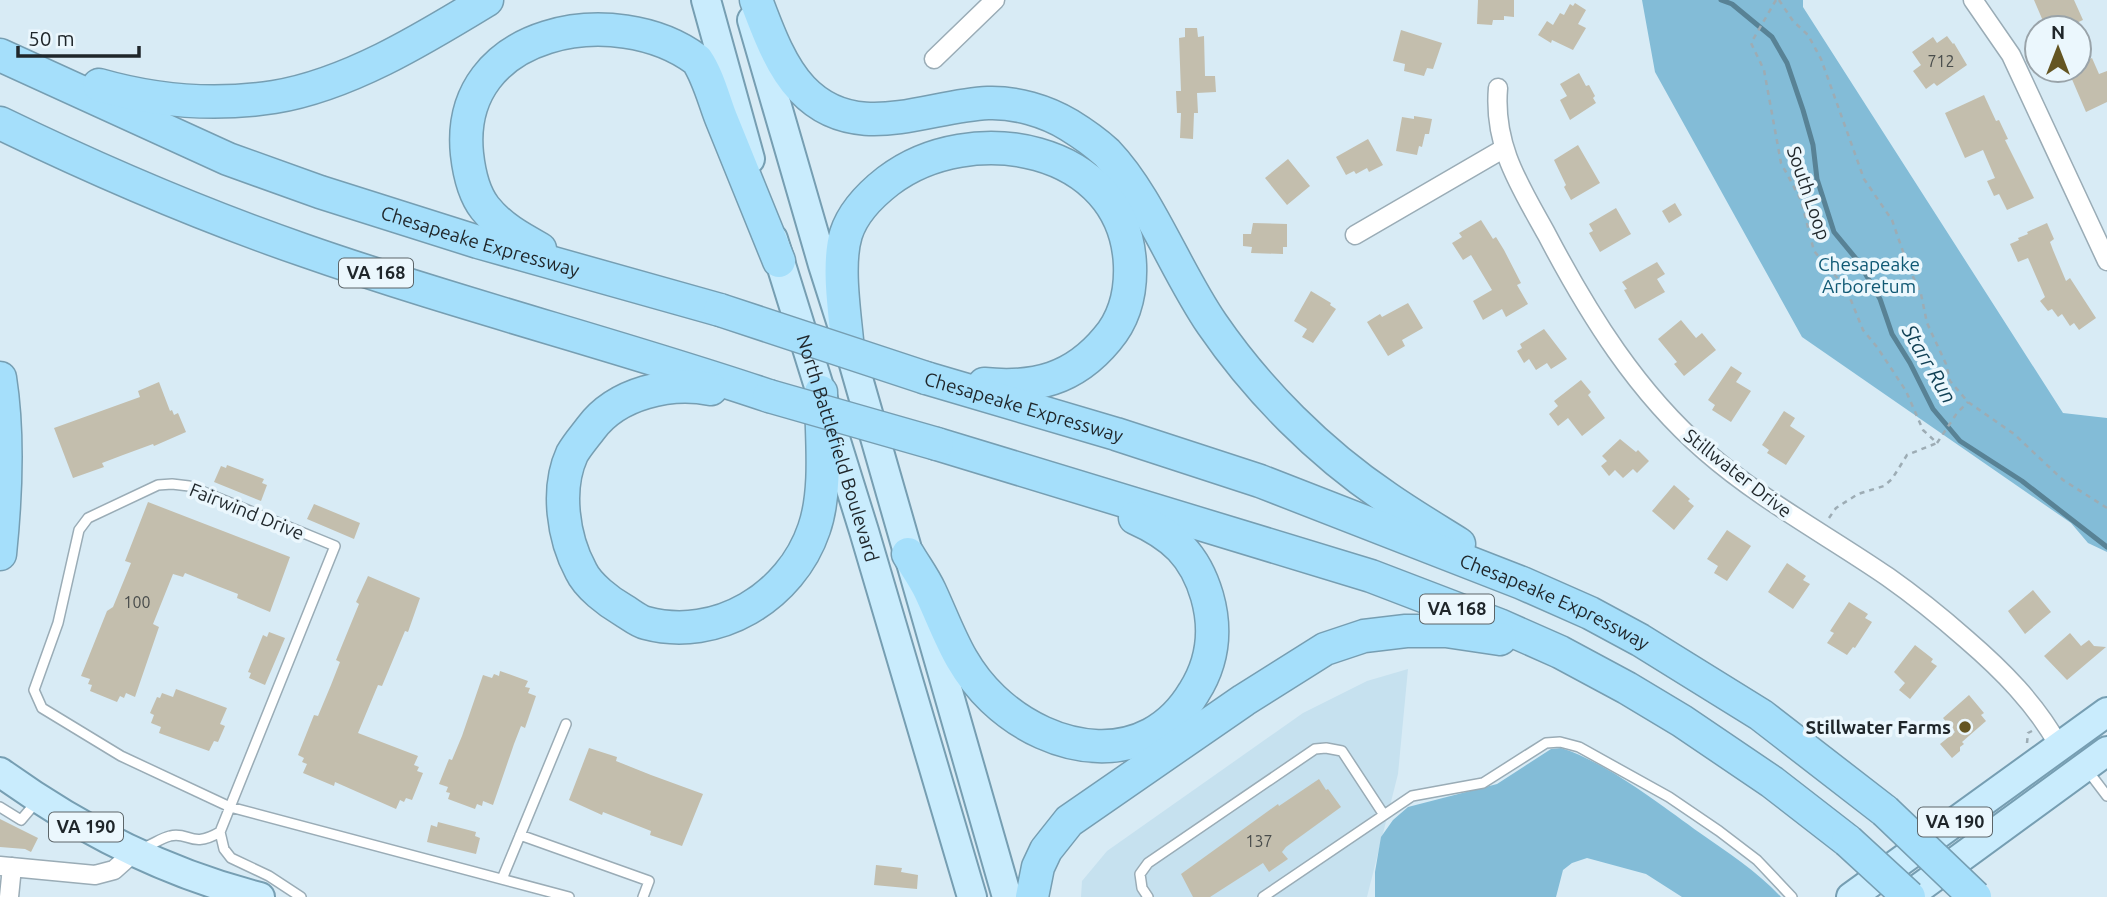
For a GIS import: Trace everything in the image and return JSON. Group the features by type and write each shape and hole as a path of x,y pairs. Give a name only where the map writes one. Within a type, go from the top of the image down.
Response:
{"highway":[{"path":"4,57 50,66 128,93 181,101 273,97 319,85 352,72 414,43 486,0"},
{"path":"756,0 767,28 800,87 825,106 855,118 876,120 903,118 964,105 1003,103 1054,117 1088,137 1119,168 1213,326 1281,407 1328,452 1388,499 1522,583"},
{"path":"582,272 512,234 484,207 469,173 466,143 468,115 481,78 501,53 517,36 536,23 553,15 589,6 613,6 641,13 670,31 698,61 779,261"},
{"name":"Chesapeake Expressway","path":"4,57 228,159 320,192 478,242 720,310 926,378 1116,434 1260,481 1522,583 1590,613 1640,640 1761,715 1885,811 1975,897"},
{"name":"VA 168","path":"0,123 90,167 304,251 766,395 1021,469 1371,576 1499,625 1581,663 1693,729 1772,782 1848,841 1908,897"},
{"path":"847,340 842,274 846,235 859,209 872,193 896,174 940,154 988,146 1028,150 1074,170 1090,182 1108,200 1119,218 1127,241 1130,282 1119,326 1086,361 1050,380 1006,387 926,378"},
{"path":"0,378 5,442 4,519 0,554"},
{"path":"766,395 745,397 690,386 629,397 609,410 572,454 564,486 566,532 582,574 611,603 644,622 680,628 713,624 740,614 764,599 780,584 797,564 814,530 822,497 821,392"},
{"path":"908,554 929,589 950,640 964,664 974,679 1011,714 1048,737 1068,744 1121,744 1152,735 1174,718 1205,674 1212,650 1213,631 1203,582 1190,558 1175,540 1152,525 1021,469"},
{"path":"1032,897 1038,867 1056,836 1069,821 1244,700 1325,649 1364,636 1406,631 1446,631 1499,639 1581,663"}],"main road":[{"name":"North Battlefield Boulevard","path":"706,0 779,261 821,392 972,897"},
{"name":"North Battlefield Boulevard","path":"747,0 1007,897"},
{"name":"VA 190","path":"1851,897 2107,712"},
{"path":"1982,842 1984,830 1994,818 2054,769 2060,758 2059,746"},
{"name":"VA 190","path":"1908,897 2096,759"},
{"name":"VA 190","path":"0,772 39,799 133,853 197,878 260,897"}],"street":[{"path":"934,59 995,0"},
{"path":"1973,0 2011,55 2107,261"},
{"name":"Stillwater Drive","path":"1498,88 1496,108 1503,149 1514,174 1595,320 1623,362 1658,405 1723,466 1785,512 1924,603 1998,666 2046,722 2059,746"},
{"path":"1355,235 1503,149"},
{"path":"9,897 6,867 95,875 114,870 133,853"}],"lane":[{"name":"Fairwind Drive","path":"219,832 230,807 335,546 189,486 158,485 88,518 79,530 58,623 41,664 34,691 42,708 121,756 230,807 569,897"},
{"path":"502,879 566,724"},
{"path":"1263,897 1412,796 1483,783 1546,743 1560,742 1579,747 1669,797 1720,831 1757,860 1792,897"},
{"path":"1148,897 1142,888 1140,874 1148,863 1315,749 1342,751 1384,815"},
{"path":"2096,759 2107,796"},
{"path":"0,807 21,820 39,799"},
{"path":"133,853 172,835 205,841 219,832 224,849 231,858 269,876 301,897"},
{"path":"520,835 649,881 643,897"}],"path":[{"name":"South Loop","path":"1777,0 1751,43 1764,70 1781,163 1801,200 1814,251 1846,288 1863,330 1906,391 1923,430 1937,443"},
{"path":"1777,0 1814,45 1851,138 1864,179 1892,220 1908,266 1922,294 1927,323 1946,364 1950,381 1968,402 2014,434 2063,480 2107,508"},
{"path":"1819,533 1836,508 1858,494 1884,486 1892,479 1907,455 1937,443 1957,413 1968,402"}],"shaded area":[{"path":"1408,669 1398,774 1367,897 1081,897 1082,881 1107,851 1303,713 1367,681"}],"green space":[{"name":"Chesapeake Arboretum","path":"1642,0 1803,0 1803,7 2063,413 2107,418 2107,552 2088,543 2071,523 1802,337 1655,72"},
{"path":"1561,748 1596,763 1633,785 1742,863 1781,897 1682,897 1646,874 1587,858 1572,863 1563,870 1556,897 1375,897 1375,872 1381,837 1393,820 1408,807 1497,784 1551,749"}],"building":[{"path":"1478,0 1514,0 1514,17 1504,16 1504,20 1493,20 1492,25 1477,24"},
{"path":"2034,0 2074,0 2080,14 2040,14"},
{"path":"1575,3 1586,10 1578,24 1586,28 1573,50 1552,40 1551,43 1538,35 1547,21 1553,25 1560,13 1564,15 1570,4 1573,6"},
{"path":"1185,28 1197,28 1198,37 1204,36 1205,76 1215,76 1216,92 1197,93 1198,113 1194,113 1193,139 1180,138 1181,113 1177,113 1176,91 1181,91 1179,38 1185,37"},
{"path":"1401,30 1442,43 1433,69 1427,68 1424,76 1404,71 1405,64 1393,61"},
{"path":"1947,36 1967,65 1937,86 1934,83 1926,89 1913,71 1921,65 1912,52 1933,37 1937,43"},
{"path":"2093,60 2099,74 2107,71 2107,102 2086,112 2074,84 2093,84"},
{"path":"1579,73 1586,86 1589,85 1596,103 1570,120 1560,100 1567,96 1560,84"},
{"path":"1984,95 1996,121 1999,120 2008,139 2005,140 2034,198 2007,210 1999,194 1994,196 1987,181 1995,178 1983,150 1965,158 1945,113"},
{"path":"1414,116 1432,119 1429,134 1425,134 1417,155 1396,151 1402,117 1414,119"},
{"path":"1368,139 1383,165 1369,172 1367,168 1356,174 1354,171 1346,175 1336,157"},
{"path":"1578,145 1600,183 1571,200 1554,160"},
{"path":"1288,159 1310,186 1287,205 1265,178"},
{"path":"1675,203 1682,215 1669,223 1662,211"},
{"path":"1616,208 1631,234 1600,252 1589,233 1593,231 1589,224"},
{"path":"1481,220 1504,250 1521,283 1517,285 1528,304 1506,317 1502,309 1483,320 1473,301 1492,290 1471,255 1463,260 1452,243 1462,237 1459,233"},
{"path":"1253,223 1287,224 1287,247 1283,247 1283,254 1251,253 1252,247 1243,246 1243,234 1251,234"},
{"path":"2047,223 2054,239 2050,242 2066,281 2070,278 2096,318 2079,330 2074,323 2070,326 2062,314 2058,317 2052,309 2048,311 2040,301 2045,297 2028,258 2018,262 2010,244"},
{"path":"1657,262 1665,274 1657,279 1665,292 1635,309 1622,282"},
{"path":"1311,291 1336,309 1313,343 1302,337 1307,329 1294,321"},
{"path":"1408,303 1423,328 1402,340 1405,346 1388,356 1367,322"},
{"path":"1681,320 1696,338 1702,333 1716,350 1684,376 1674,364 1677,362 1658,339"},
{"path":"1544,329 1567,359 1551,369 1547,363 1536,370 1529,359 1524,363 1517,351 1522,348 1520,344"},
{"path":"1731,366 1742,373 1736,382 1751,391 1731,422 1712,410 1715,405 1708,400"},
{"path":"1581,380 1605,418 1582,436 1568,418 1558,426 1549,414 1558,406 1554,401"},
{"path":"159,382 170,411 172,410 174,415 178,413 186,432 102,463 104,467 73,478 54,428 140,397 138,391"},
{"path":"1784,411 1795,418 1790,426 1805,436 1786,465 1767,453 1769,450 1762,445"},
{"path":"1620,439 1636,452 1638,450 1649,461 1637,473 1633,469 1623,478 1615,470 1609,476 1601,466 1607,461 1602,456"},
{"path":"227,465 264,479 262,483 267,485 261,501 214,482 221,466 226,468"},
{"path":"1674,485 1694,506 1674,530 1652,511"},
{"path":"148,502 290,557 270,612 237,598 238,594 185,573 183,577 173,574 153,624 159,627 135,697 126,693 124,698 120,696 117,702 90,691 90,679 81,676 107,611 113,607 131,563 125,561"},
{"path":"314,504 360,523 354,539 307,519"},
{"path":"1727,530 1751,546 1727,581 1714,573 1718,566 1707,559"},
{"path":"1787,563 1806,576 1803,580 1810,584 1793,609 1768,592"},
{"path":"368,576 420,598 408,632 405,631 382,686 378,685 358,733 418,756 414,765 419,767 417,771 423,773 412,800 400,800 396,809 335,782 334,786 303,773 307,764 302,762 304,758 298,755 314,715 318,716 340,662 336,660"},
{"path":"2033,590 2051,612 2025,634 2008,611"},
{"path":"1849,602 1868,614 1865,618 1872,622 1855,648 1847,655 1827,643 1834,633 1830,631"},
{"path":"269,632 285,638 265,685 249,678 251,673 248,672 263,635 267,637"},
{"path":"2070,633 2081,646 2089,640 2094,646 2106,647 2067,680 2044,656"},
{"path":"1915,645 1933,659 1931,662 1937,666 1910,699 1899,690 1905,683 1894,672"},
{"path":"500,671 528,681 525,687 530,688 528,693 536,696 525,728 521,726 493,805 483,801 482,806 477,804 475,809 448,799 448,787 439,784 462,736 483,675 492,678 494,674 499,676"},
{"path":"176,689 227,708 220,724 225,726 218,742 214,741 209,751 159,733 161,727 151,723 154,715 150,713 157,697 160,698 162,693 173,697"},
{"name":"Stillwater Farms","path":"1969,695 1984,713 1981,715 1986,721 1962,742 1964,744 1960,751 1952,758 1940,744 1955,732 1943,718"},
{"path":"589,748 617,757 616,761 703,794 682,846 650,835 651,831 603,812 602,815 569,800"},
{"path":"1319,779 1341,807 1286,847 1282,852 1288,859 1269,872 1263,863 1210,897 1193,897 1181,874 1278,804 1279,806"},
{"path":"0,819 38,838 31,852 0,847"},
{"path":"438,822 476,832 475,836 480,838 476,854 427,842 431,825 437,827"},
{"path":"876,865 902,868 901,872 918,875 917,889 874,885"}],"waterway":[{"name":"Starr Run","path":"1721,0 1732,4 1772,37 1787,63 1813,145 1817,179 1834,232 1858,261 1880,299 1892,334 1933,409 1960,441 2022,481 2107,547"}],"place":[{"name":"Stillwater Farms","path":"1965,727"}]}
